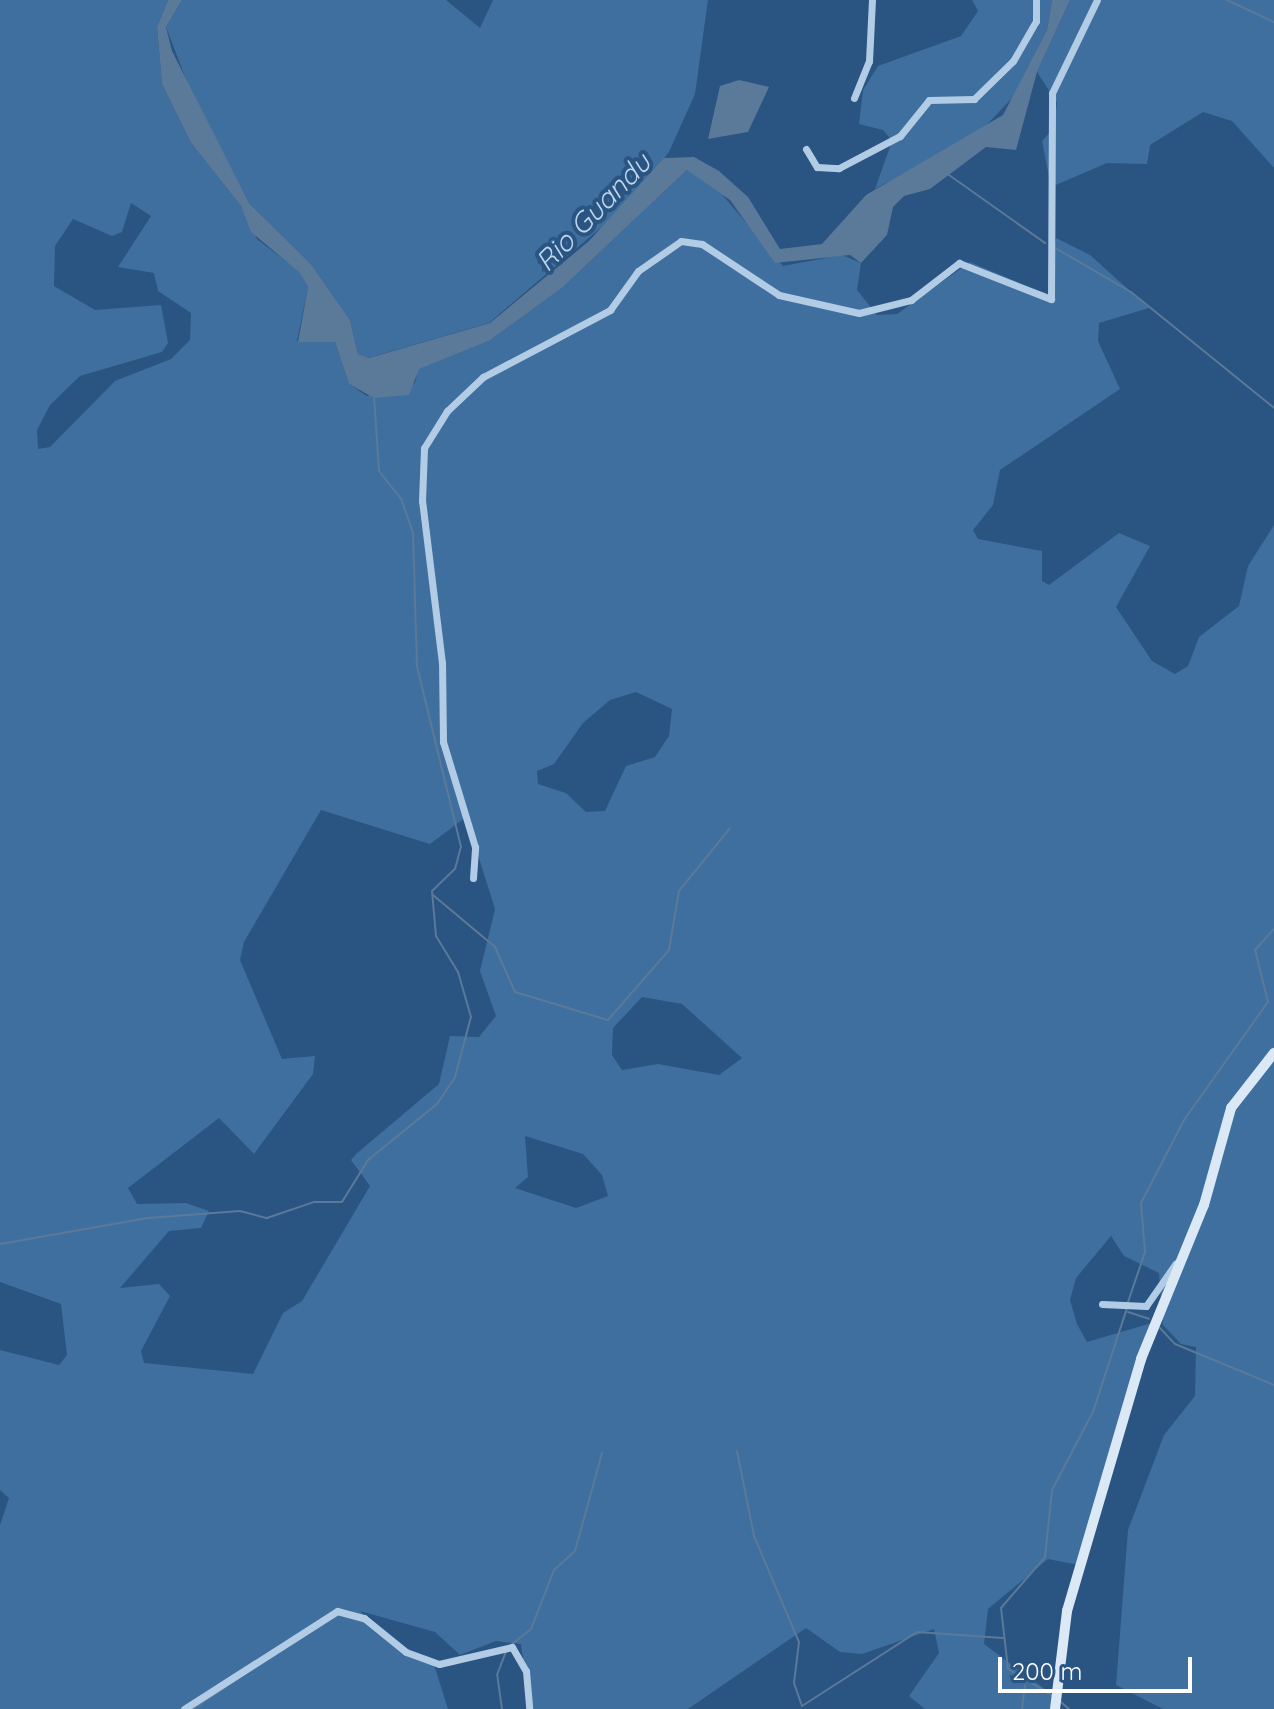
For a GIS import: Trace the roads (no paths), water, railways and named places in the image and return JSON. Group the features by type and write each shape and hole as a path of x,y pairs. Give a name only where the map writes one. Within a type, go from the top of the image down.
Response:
{"main road":[{"path":"1055,1709 1067,1611 1176,1263 1204,1205 1231,1108 1274,1053"}],"street":[{"path":"854,98 869,61 872,0"},
{"path":"806,149 817,167 839,168 900,136 929,100 974,99 1013,61 1036,21 1036,0"},
{"path":"473,878 476,851 443,742 442,663 422,501 424,448 447,411 483,377 610,310 638,271 681,241 702,244 779,295 859,313 911,300 961,262 1051,299 1052,93 1097,0"},
{"path":"1102,1304 1126,1308 1146,1306 1176,1263"},
{"path":"184,1709 337,1611 364,1618 406,1652 439,1664 508,1645 526,1671 529,1709"}],"waterway":[{"path":"1227,0 1274,22"},
{"path":"949,175 1045,243"},
{"path":"1057,249 1131,292 1274,408"},
{"path":"0,1244 148,1218 240,1211 267,1218 314,1202 342,1202 368,1160 437,1104 455,1077 471,1017 458,972 436,936 432,891 455,869 461,847 417,667 413,533 401,499 379,471 374,395"},
{"path":"433,895 495,947 515,992 608,1020 669,950 679,891 730,828"},
{"path":"1128,1302 1145,1252 1141,1203 1184,1120 1268,1002 1255,950 1274,929"},
{"path":"1053,1696 1008,1669 1001,1608 1045,1557 1052,1490 1093,1412 1127,1308"},
{"path":"1128,1312 1149,1319"},
{"path":"1160,1328 1175,1344 1274,1385"},
{"path":"737,1451 754,1536 799,1642 794,1683 802,1706 917,1632 1003,1638"},
{"path":"512,1644 531,1629 554,1570 575,1551 602,1453"},
{"path":"502,1709 497,1675 506,1651"},
{"path":"193,1709 240,1677"},
{"path":"1022,1709 1025,1685"},
{"path":"1061,1702 1069,1709"}],"water label":[{"name":"Rio Guandu","path":"593,212"}]}
